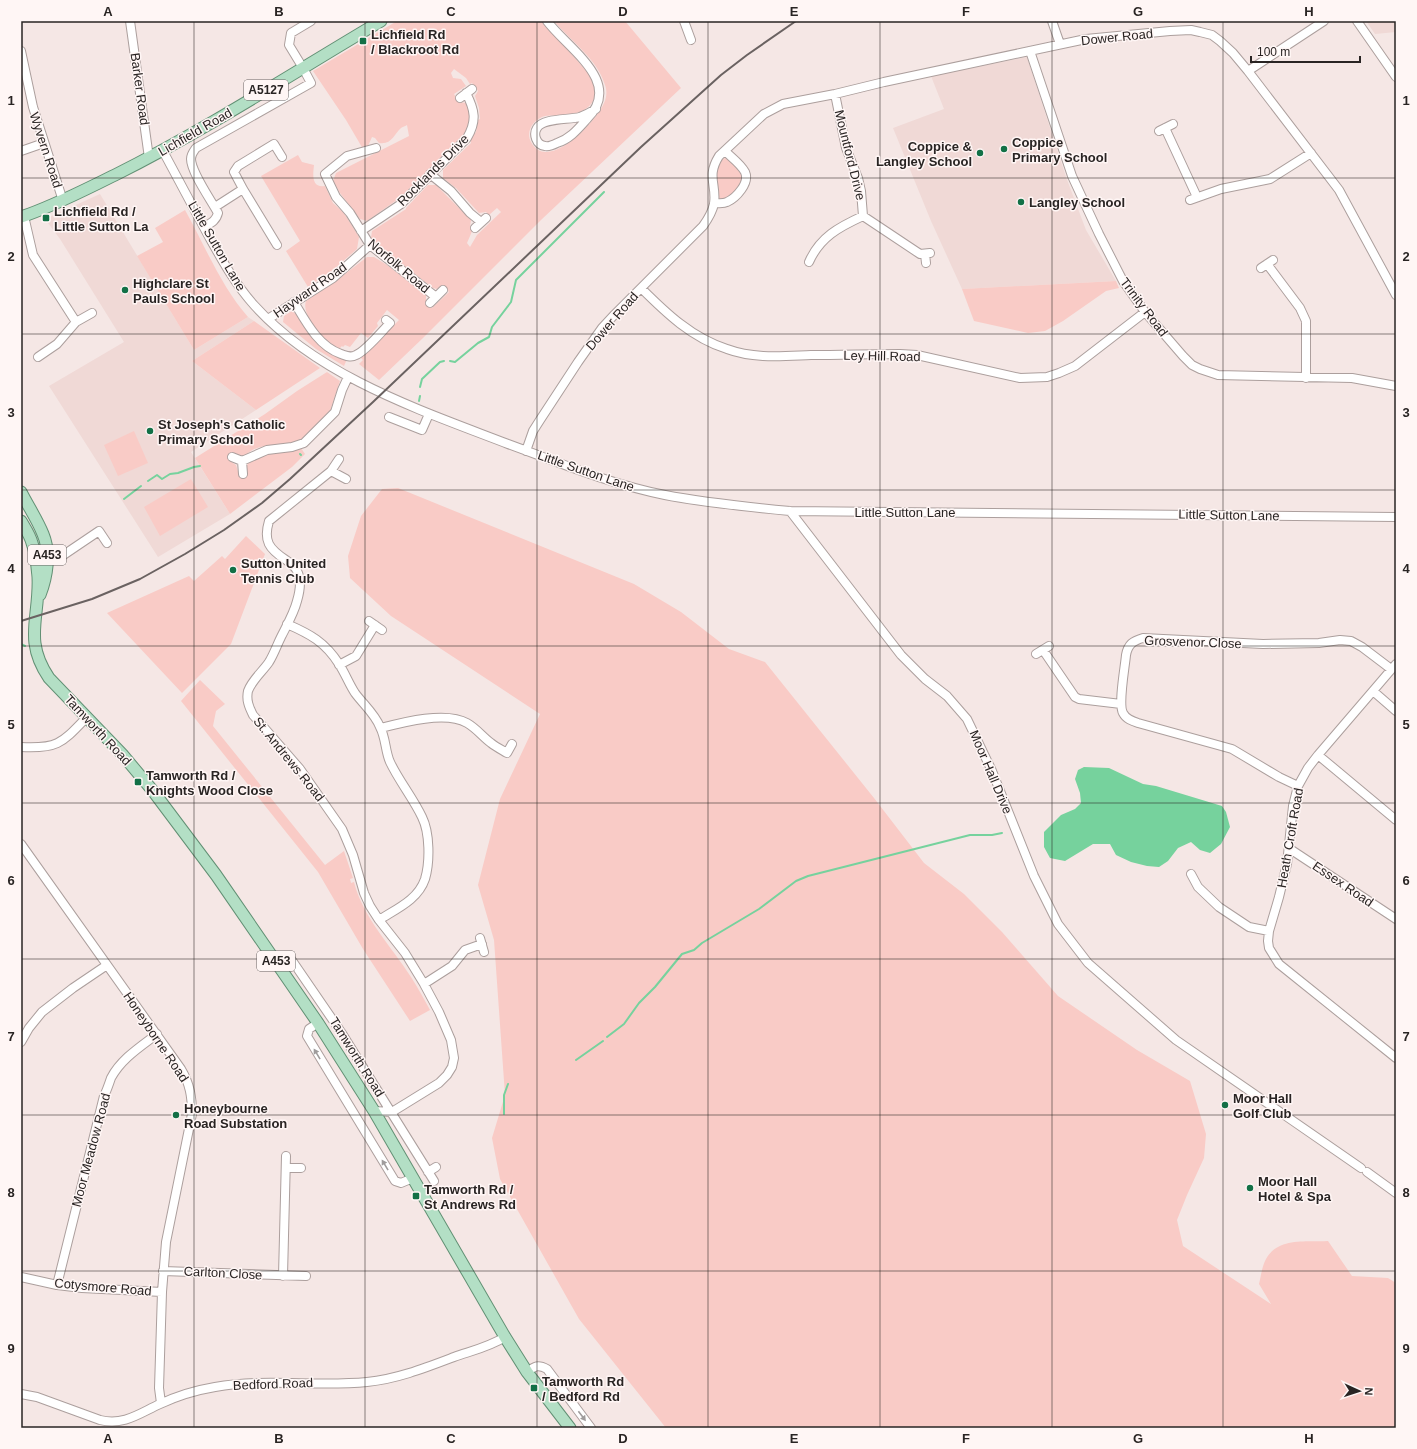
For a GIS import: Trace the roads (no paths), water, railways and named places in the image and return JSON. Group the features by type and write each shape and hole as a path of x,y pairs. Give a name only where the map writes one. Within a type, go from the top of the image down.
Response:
{"main road":[{"name":"Lichfield Road","path":"22,216 63,201 163,151 234,110 376,22"},
{"name":"Tamworth Road","path":"21,492 44,536 42,559 45,582 37,605 34,638 38,658 49,678 122,754 153,791 216,875 318,1023 374,1112 505,1337 527,1372 570,1428"},
{"name":"Tamworth Road","path":"21,521 42,559"}],"street":[{"name":"Barker Road","path":"130,21 150,158"},
{"path":"204,227 214,222 218,213 193,169 191,159 193,152 196,148 311,83 289,45 289,39 291,33 311,21"},
{"path":"547,21 590,67 597,78 600,88 600,97 596,109 565,141 547,146 542,145 536,140 535,132 542,122 568,120 581,117 596,109"},
{"path":"1052,21 1060,44"},
{"path":"1248,71 1324,21"},
{"path":"1357,21 1396,77"},
{"path":"687,22 691,40"},
{"name":"Dower Road","path":"526,451 533,431 602,328 703,226 712,211 714,203 712,173 715,163 725,151 764,114 783,104 1086,39 1191,30 1212,35 1220,41 1233,53 1248,71 1339,190 1396,295"},
{"name":"Wyvern Road","path":"21,51 33,107 63,201"},
{"name":"Trinity Road","path":"1030,51 1072,176 1123,282 1145,312 1192,364 1209,373 1229,376 1352,378 1396,386"},
{"name":"Rocklands Drive","path":"361,231 401,204 467,138 472,130 474,110 466,93"},
{"name":"Mountford Drive","path":"835,94 846,148 858,178 861,191 862,216"},
{"path":"1166,127 1194,198 1221,189 1270,179 1311,153"},
{"path":"21,151 44,143"},
{"path":"277,245 234,172 238,166 274,144 282,157"},
{"name":"Norfolk Road","path":"376,148 347,156 325,174 336,197 350,213 370,245 433,300 443,290"},
{"name":"Little Sutton Lane","path":"163,151 228,271 244,293 268,319 295,342 348,377 429,414 600,478 664,495 696,501 790,511 1396,517"},
{"path":"714,203 726,203 736,196 743,187 745,181 744,171 725,151"},
{"path":"430,174 451,191 481,222"},
{"path":"215,206 243,189"},
{"path":"22,216 33,255 76,322"},
{"name":"Mountford Drive","path":"862,216 920,254 927,254 926,263"},
{"name":"Mountford Drive","path":"809,256 824,239 837,228 862,216"},
{"name":"Hayward Road","path":"268,319 333,278 370,245"},
{"path":"1267,264 1300,308 1306,321 1306,378"},
{"name":"Ley Hill Road","path":"641,288 662,309 686,329 719,346 746,354 768,356 917,355 1020,378 1047,377 1059,374 1074,366 1145,312"},
{"path":"294,302 318,338 329,348 350,357 358,355 390,323 386,320"},
{"path":"38,357 57,344 76,322 92,313"},
{"path":"232,457 242,461 268,450 292,448 304,443 335,412 348,377"},
{"path":"389,416 422,430 429,414"},
{"name":"St. Andrews Road","path":"339,459 331,471 269,520 267,539 270,548 292,564 297,570 300,585 297,602 270,660 250,686 248,693 249,708 259,723 300,769 342,828 353,855 364,893 379,920 405,953 424,984 439,1012 451,1040 454,1058 452,1067 447,1075 439,1083 392,1112"},
{"path":"242,461 243,474"},
{"path":"331,471 346,479"},
{"name":"Moor Hall Drive","path":"790,511 901,655 925,679 947,696 968,719 992,771 1034,876 1058,924 1088,963 1176,1040 1396,1193"},
{"path":"42,559 62,556 99,531 107,543"},
{"path":"287,624 316,638 329,650 353,690 381,728 390,761 423,818 428,840 427,871 425,880 416,896 379,920"},
{"path":"339,665 356,656 375,625"},
{"name":"Grosvenor Close","path":"1121,704 1128,647 1131,643 1143,638 1263,644 1319,643 1340,640 1351,641 1393,666"},
{"path":"1043,650 1075,697 1079,699 1121,704 1124,714 1132,721 1232,749 1279,777 1298,786"},
{"name":"Heath Croft Road","path":"1393,666 1318,755 1308,768 1298,786 1292,813 1290,849 1284,880 1269,931 1268,941 1269,948 1279,964 1396,1058"},
{"path":"1372,691 1396,711"},
{"path":"21,747 38,748 55,745 73,731 87,717"},
{"path":"381,728 425,718 457,720 465,722 473,727 492,744 507,753 512,744"},
{"path":"1318,755 1396,820"},
{"name":"Honeyborne Road","path":"21,844 106,965 157,1034 187,1079 192,1099 192,1114 166,1242 163,1270 159,1388 161,1403"},
{"name":"Essex Road","path":"1290,849 1396,920"},
{"path":"1191,874 1198,887 1219,907 1249,927 1269,931"},
{"path":"424,984 452,966 465,950 470,947 482,945"},
{"name":"Tamworth Road","path":"276,962 284,956 287,956 290,959 333,1019 434,1182"},
{"path":"21,1042 29,1028 42,1012 106,965"},
{"name":"Tamworth Road","path":"318,1023 309,1029 307,1036 395,1181 401,1183 413,1178"},
{"name":"Moor Meadow Road","path":"58,1285 104,1096 119,1066 157,1034"},
{"path":"374,1112 392,1112 384,1130"},
{"path":"283,1276 286,1156"},
{"path":"428,1172 436,1167"},
{"path":"286,1168 301,1168"},
{"name":"Carlton Close","path":"163,1270 306,1276"},
{"name":"Cotysmore Road","path":"21,1277 58,1285 89,1289 162,1292"},
{"name":"Bedford Road","path":"21,1394 36,1397 107,1421 120,1421 135,1417 161,1403 214,1387 245,1382 350,1383 367,1382 395,1377 411,1373 491,1345 505,1337"},
{"path":"527,1372 536,1365 547,1369 591,1428"}],"waterway":[{"path":"450,361 455,362 478,343 489,337 492,327 511,302 516,280 604,192"},
{"path":"420,387 422,379 440,362 444,361"},
{"path":"419,401 420,396"},
{"path":"148,481 157,475 162,479 170,474 200,466"},
{"path":"124,499 141,486"},
{"path":"21,644 25,646"},
{"path":"607,1037 624,1024 639,1003 655,987 682,954 694,950 702,943 759,909 796,881 808,876 970,835 992,835 1002,833"},
{"path":"576,1060 603,1041"},
{"path":"504,1114 504,1095 508,1084"}],"railway":[{"path":"21,621 92,599 140,579 224,530 262,503 373,402 641,147 721,75 796,21"}],"place":[{"name":"Lichfield Rd / Blackroot Rd","path":"363,41"},
{"name":"Coppice Primary School","path":"1004,149"},
{"name":"Coppice & Langley School","path":"980,153"},
{"name":"Langley School","path":"1021,202"},
{"name":"Lichfield Rd / Little Sutton La","path":"46,218"},
{"name":"Highclare St Pauls School","path":"125,290"},
{"name":"St Joseph's Catholic Primary School","path":"150,431"},
{"name":"Sutton United Tennis Club","path":"233,570"},
{"name":"Tamworth Rd / Knights Wood Close","path":"138,782"},
{"name":"Moor Hall Golf Club","path":"1225,1105"},
{"name":"Honeybourne Road Substation","path":"176,1115"},
{"name":"Moor Hall Hotel & Spa","path":"1250,1188"},
{"name":"Tamworth Rd / St Andrews Rd","path":"416,1196"},
{"name":"Tamworth Rd / Bedford Rd","path":"534,1388"}]}
